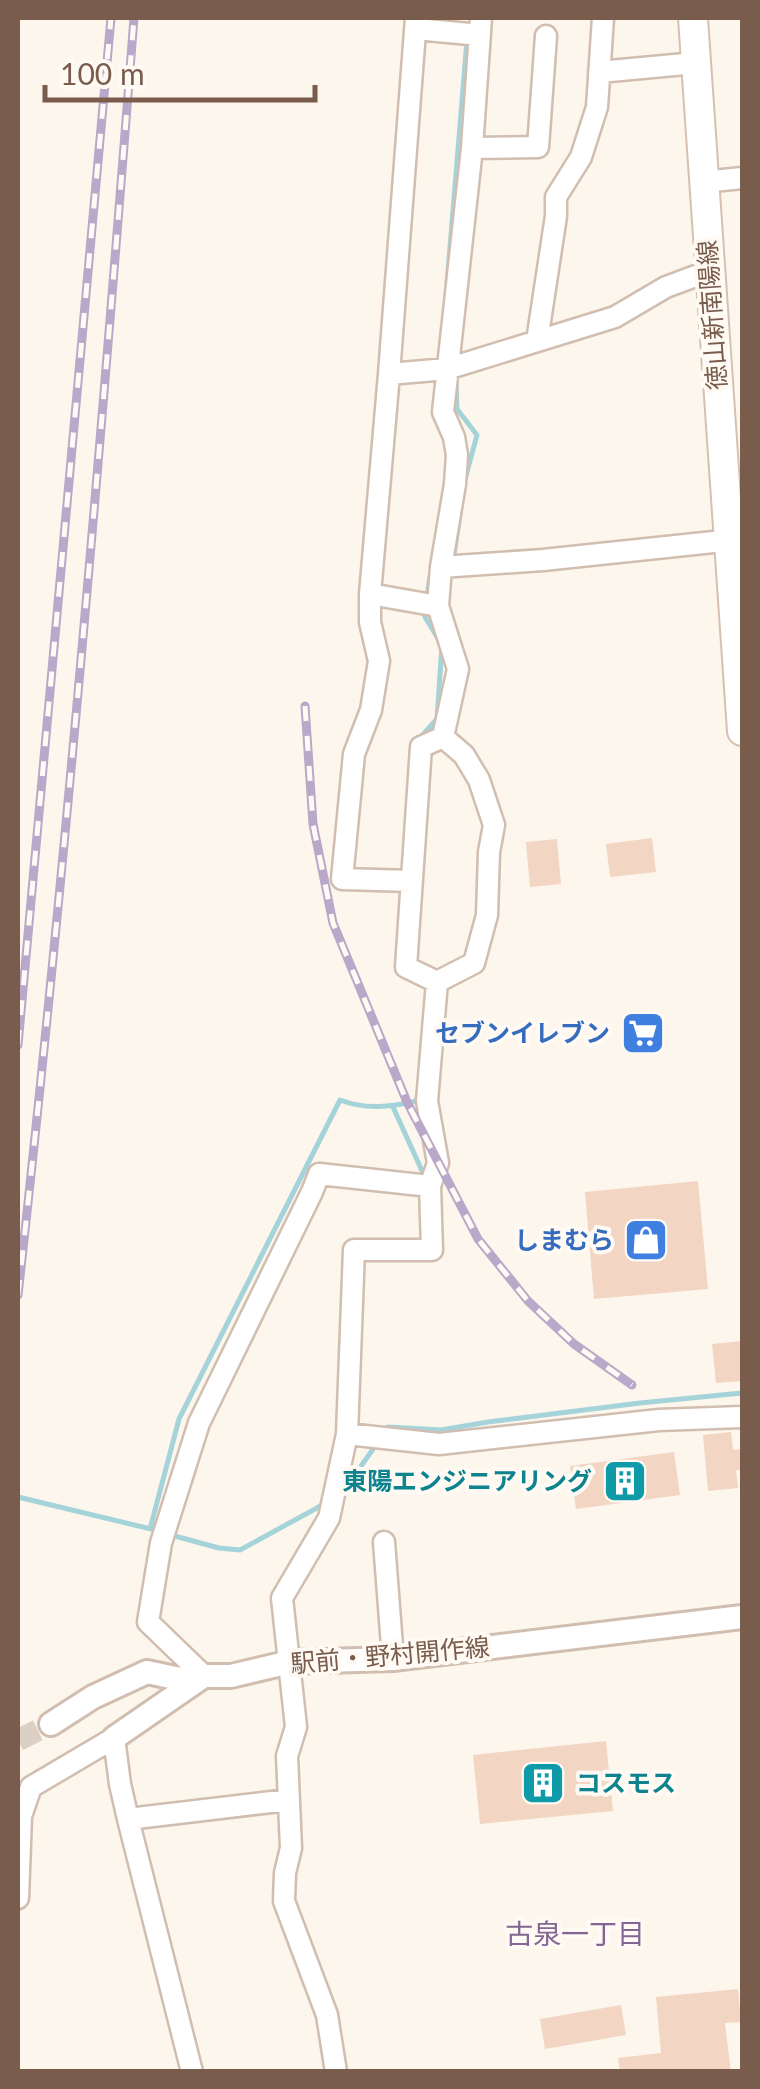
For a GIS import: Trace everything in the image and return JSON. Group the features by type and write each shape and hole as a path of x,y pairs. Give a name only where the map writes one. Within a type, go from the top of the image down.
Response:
{"main road":[{"name":"徳山新南陽線","path":"693,18 709,271 736,540 742,732"}],"street":[{"path":"537,341 556,197 581,156 597,107 603,18"},
{"path":"411,882 342,879 354,754 371,710 379,661 370,622 370,594 416,23 481,26 443,412 457,455 438,606 458,669 442,736 421,747 406,968 437,982"},
{"path":"472,148 538,146 546,36"},
{"path":"599,72 696,63"},
{"path":"703,182 742,178"},
{"path":"389,374 446,369 615,317 666,286 709,271"},
{"path":"441,566 736,540"},
{"path":"370,594 438,606"},
{"path":"437,982 474,963 487,916 494,825 479,780 464,755 442,736"},
{"path":"336,2072 327,2016 284,1901 291,1848 287,1756 296,1727 282,1598 330,1518 346,1434 354,1250 432,1250 430,1186 438,1164 428,1101 437,982"},
{"path":"18,1898 21,1816 31,1788 114,1738 204,1676 148,1622 161,1544 199,1423 319,1174 430,1186"},
{"path":"346,1434 439,1444 659,1420 742,1417"},
{"path":"384,1542 392,1659"},
{"name":"駅前・野村開作線","path":"51,1724 93,1696 147,1672 180,1679 231,1676 290,1662 392,1659 742,1616"},
{"path":"114,1738 128,1819 192,2072"},
{"path":"128,1819 288,1800"}],"building":[{"path":"652,838 656,872 610,877 606,844"},
{"path":"557,839 561,884 530,887 526,842"},
{"name":"しまむら","path":"698,1181 708,1289 594,1299 585,1192"},
{"path":"742,1341 742,1381 716,1383 712,1344"},
{"path":"731,1432 733,1450 742,1449 742,1470 736,1470 738,1488 708,1491 703,1435"},
{"name":"東陽エンジニアリング","path":"674,1452 680,1495 576,1509 570,1466"},
{"name":"コスモス","path":"606,1741 613,1811 480,1824 473,1755"},
{"path":"738,1989 741,2022 725,2023 731,2072 620,2072 618,2058 661,2053 656,1997"},
{"path":"621,2005 626,2035 545,2049 540,2019"}],"waterway":[{"path":"447,284 467,40"},
{"path":"456,382 457,409 477,435 464,483"},
{"path":"449,560 454,555 460,514"},
{"path":"427,596 433,574"},
{"path":"419,739 437,719 442,645 425,617 426,607"},
{"path":"150,1529 179,1419 340,1100 378,1106 417,1098"},
{"path":"393,1107 423,1173"},
{"path":"384,1433 388,1427 441,1430 742,1393"},
{"path":"345,1485 378,1442"},
{"path":"18,1497 151,1529"},
{"path":"171,1535 240,1550 326,1503"}],"tunnel":[{"path":"18,1740 51,1724"}],"railway":[{"path":"18,1045 111,18"},
{"path":"18,1295 81,657 134,18"},
{"path":"305,706 313,824 333,923 407,1102 478,1239 528,1301 574,1344 632,1385"}],"place":[{"name":"セブンイレブン","path":"643,1033"},
{"name":"しまむら","path":"646,1240"},
{"name":"東陽エンジニアリング","path":"625,1481"},
{"name":"コスモス","path":"543,1783"}],"district":[{"name":"古泉一丁目","path":"575,1934"}]}
